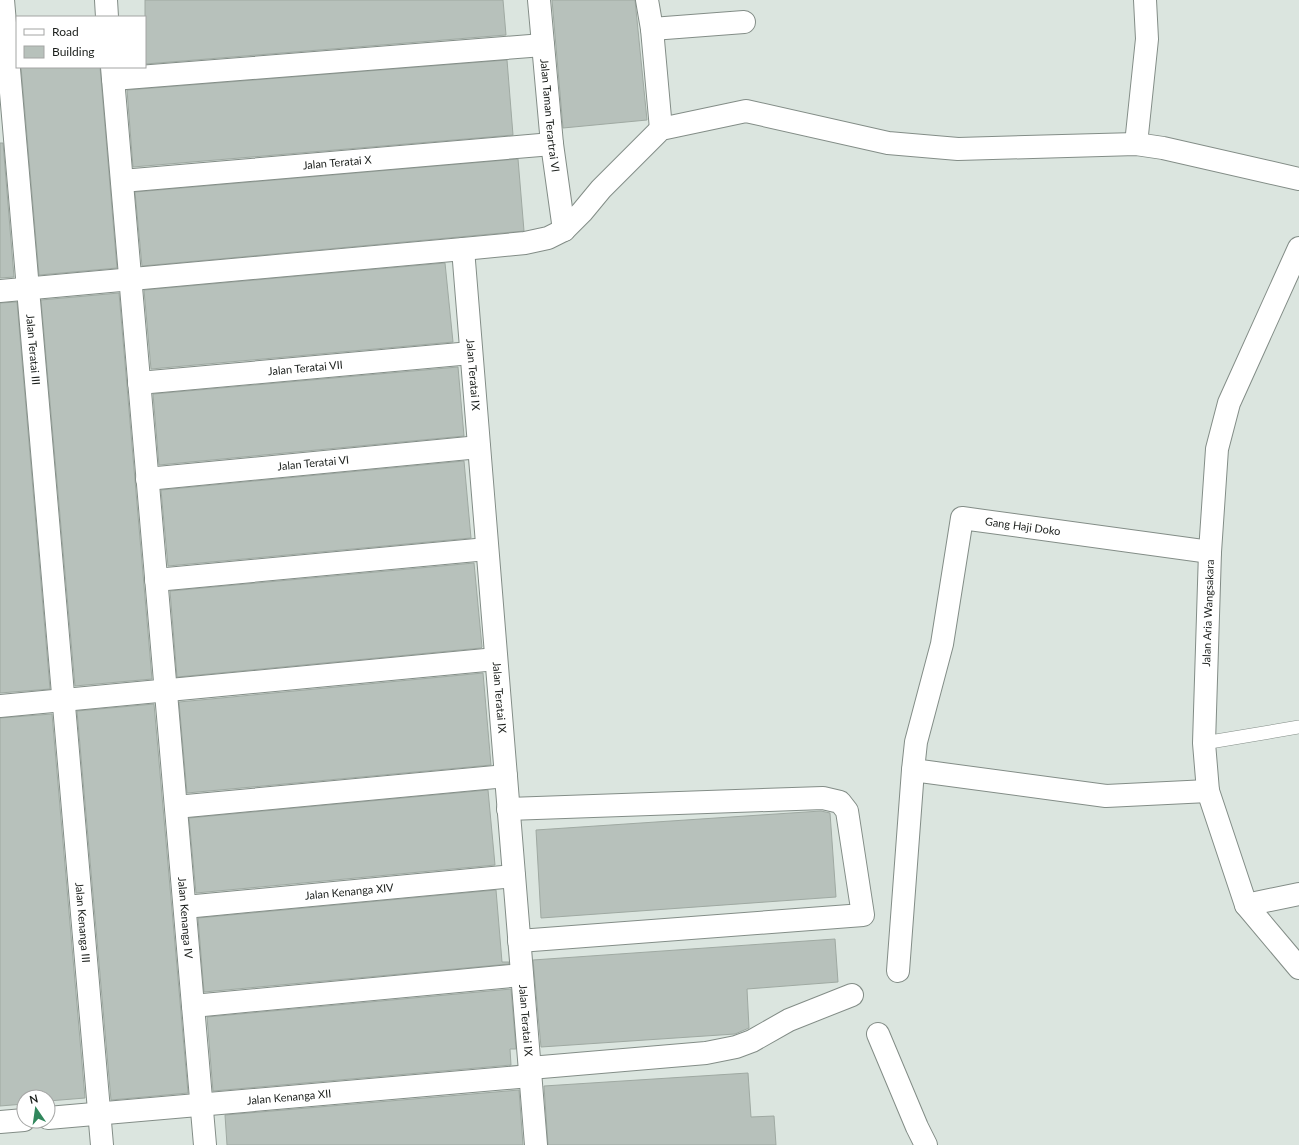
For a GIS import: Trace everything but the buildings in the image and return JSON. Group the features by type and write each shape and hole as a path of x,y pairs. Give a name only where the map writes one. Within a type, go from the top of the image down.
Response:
{"street":[{"name":"Jalan Teratai III","path":"3,0 64,700"},
{"path":"106,0 107,16"},
{"name":"Jalan Taman Terartrai VI","path":"539,0 552,144 564,230"},
{"path":"647,0 652,29 661,129"},
{"path":"1136,144 1147,38 1145,0"},
{"path":"652,29 744,22"},
{"path":"112,73 543,45"},
{"name":"Jalan Kenanga IV","path":"112,73 205,1145"},
{"path":"0,292 525,243 548,238 564,230 582,212 600,189 661,129 746,112 896,144 958,149 1136,144 1163,148 1299,179"},
{"name":"Jalan Teratai X","path":"122,182 552,144"},
{"name":"Jalan Aria Wangsakara","path":"1299,248 1229,403 1216,449 1210,552 1204,743 1208,791 1246,905 1299,968"},
{"name":"Jalan Teratai IX","path":"463,249 536,1145"},
{"name":"Jalan Teratai VII","path":"139,383 471,353"},
{"name":"Jalan Teratai VI","path":"147,478 479,447"},
{"name":"Gang Haji Doko","path":"913,770 916,742 942,644 962,518 1210,552"},
{"path":"156,580 487,548"},
{"path":"0,706 496,659"},
{"name":"Jalan Kenanga III","path":"64,700 102,1145"},
{"path":"898,971 913,770 1106,796 1208,791"},
{"path":"176,807 506,776"},
{"path":"508,809 823,798 840,802 848,811 863,915 519,942"},
{"name":"Jalan Kenanga XIV","path":"185,907 514,876"},
{"path":"1246,905 1299,894"},
{"path":"193,1006 522,975"},
{"name":"Jalan Kenanga XII","path":"56,1117 202,1105 706,1053 736,1047 752,1041 789,1020 852,995"},
{"path":"878,1034 926,1145"},
{"path":"0,1122 16,1121"}],"lane":[{"path":"1204,743 1299,727"}]}
